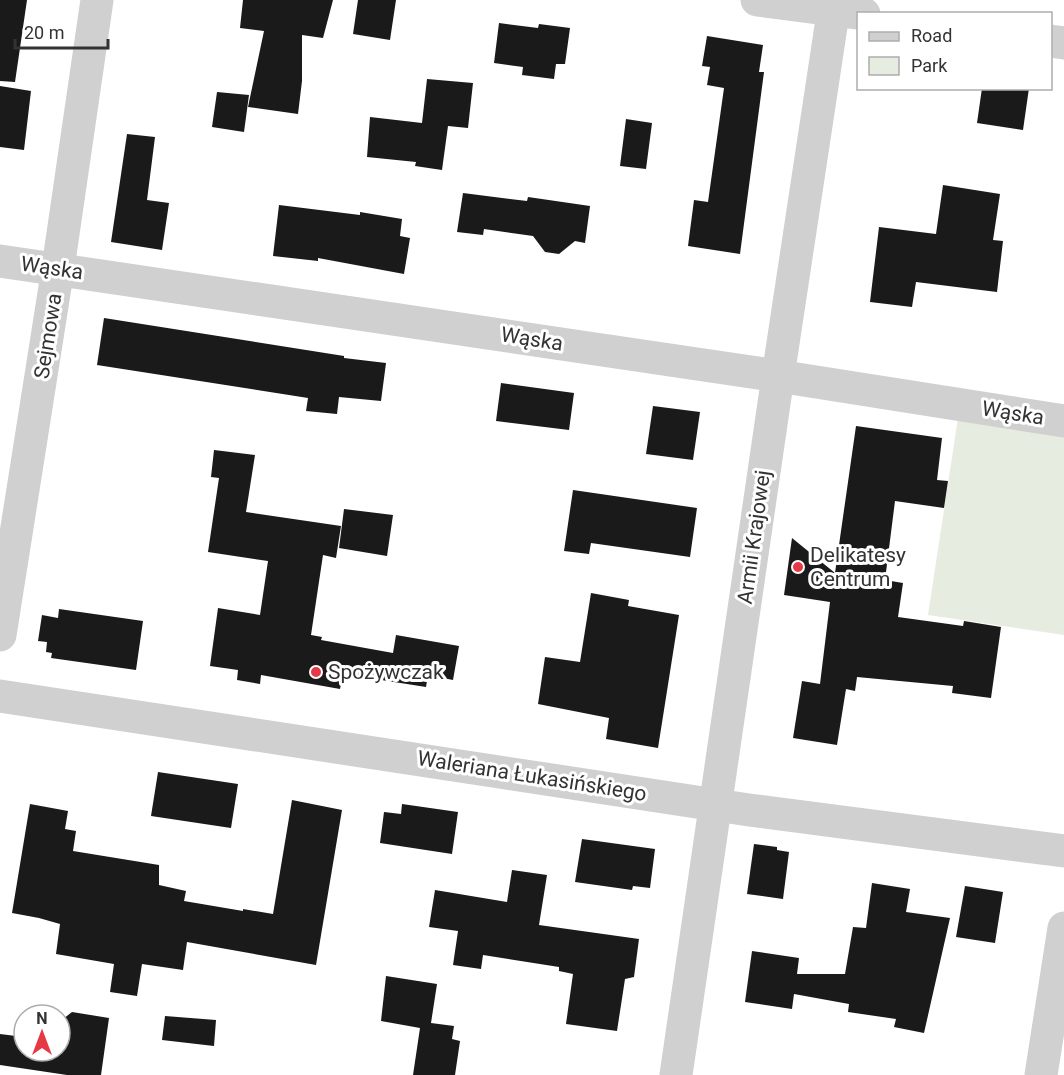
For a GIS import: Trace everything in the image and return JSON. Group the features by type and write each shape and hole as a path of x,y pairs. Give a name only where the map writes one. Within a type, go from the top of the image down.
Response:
{"street":[{"name":"Sejmowa","path":"0,635 58,268 97,0"},
{"path":"757,0 844,8"},
{"name":"Armii Krajowej","path":"676,1075 777,376 844,8"},
{"name":"Wąska","path":"0,261 777,376 1064,421"},
{"name":"Waleriana Łukasińskiego","path":"0,696 716,804 1064,851"},
{"path":"1041,1075 1064,928"}],"green space":[{"path":"958,418 1064,433 1064,635 928,615"}],"building":[{"path":"0,0 27,0 15,82 0,81"},
{"path":"243,0 333,0 323,38 302,35 302,81 298,114 248,107 264,31 240,28"},
{"path":"358,0 396,0 390,40 353,34"},
{"path":"499,23 538,28 539,24 570,28 565,64 556,64 554,79 522,75 523,67 494,63"},
{"path":"707,36 763,45 759,72 764,72 740,254 688,246 694,200 708,202 724,88 707,85 710,67 702,66"},
{"path":"427,79 473,83 468,128 448,126 442,170 415,166 416,162 367,157 370,117 422,123"},
{"path":"0,86 31,91 24,150 0,147"},
{"path":"982,90 1029,90 1023,130 977,123"},
{"path":"217,92 249,95 244,132 212,127"},
{"path":"626,119 652,123 646,169 620,166"},
{"path":"127,134 155,137 147,200 169,203 162,250 111,242"},
{"path":"943,185 1000,194 993,240 1003,241 997,292 916,282 912,307 870,302 879,227 936,234"},
{"path":"463,193 527,201 528,197 590,206 585,243 575,241 559,254 545,252 533,236 484,229 483,235 457,232"},
{"path":"279,205 360,215 360,212 402,219 400,236 410,238 404,274 318,258 318,261 273,256"},
{"path":"104,318 386,363 381,401 339,397 337,414 306,411 308,398 97,365"},
{"path":"501,383 574,393 569,430 496,421"},
{"path":"653,406 700,412 693,460 646,454"},
{"path":"856,426 942,438 937,480 948,481 944,508 895,501 885,580 903,583 898,617 963,626 964,621 1001,627 991,698 952,693 953,686 857,677 855,691 846,689 837,745 793,738 802,681 820,684 830,602 784,595 792,538 835,573"},
{"path":"214,450 255,455 246,512 341,526 336,558 323,555 311,635 322,637 321,640 393,653 396,635 459,646 453,680 428,675 426,687 343,674 340,689 261,675 260,684 237,680 238,670 210,666 218,608 260,615 268,561 208,552 219,478 211,477"},
{"path":"573,490 697,508 690,557 591,543 589,554 564,551"},
{"path":"344,509 393,515 387,556 339,548"},
{"path":"591,593 629,600 628,606 679,615 658,748 606,739 609,718 538,704 545,657 580,662"},
{"path":"59,609 143,621 136,670 51,658 52,653 46,652 47,642 38,641 42,615 58,618"},
{"path":"158,772 238,784 231,828 151,816"},
{"path":"292,800 342,810 316,965 187,942 183,970 142,964 137,996 110,992 114,964 56,954 60,924 12,913 30,804 68,811 65,829 76,831 73,851 159,865 159,885 186,891 184,901 273,914"},
{"path":"402,804 458,812 452,854 380,843 384,812 401,814"},
{"path":"582,839 655,849 650,888 633,886 632,890 575,882"},
{"path":"754,844 777,847 777,850 789,852 783,899 747,894"},
{"path":"512,870 547,875 539,925 639,939 634,977 625,979 617,1031 566,1024 573,974 559,971 559,967 483,955 481,969 453,965 458,931 429,927 435,890 507,902"},
{"path":"872,883 910,889 906,912 950,918 924,1033 894,1027 896,1019 848,1012 849,1004 794,994 792,1009 745,1002 752,951 799,958 797,974 845,974 853,927 866,928"},
{"path":"965,886 1003,892 995,943 956,937"},
{"path":"386,976 437,984 431,1023 454,1026 452,1039 460,1041 455,1075 413,1075 420,1028 381,1021"},
{"path":"72,1012 109,1018 101,1075 67,1075 0,1065 0,1034 12,1036 12,1063 72,1063"},
{"path":"165,1016 216,1020 214,1046 162,1040"}],"place":[{"name":"Delikatesy Centrum","path":"798,567"},
{"name":"Spożywczak","path":"316,672"}]}
